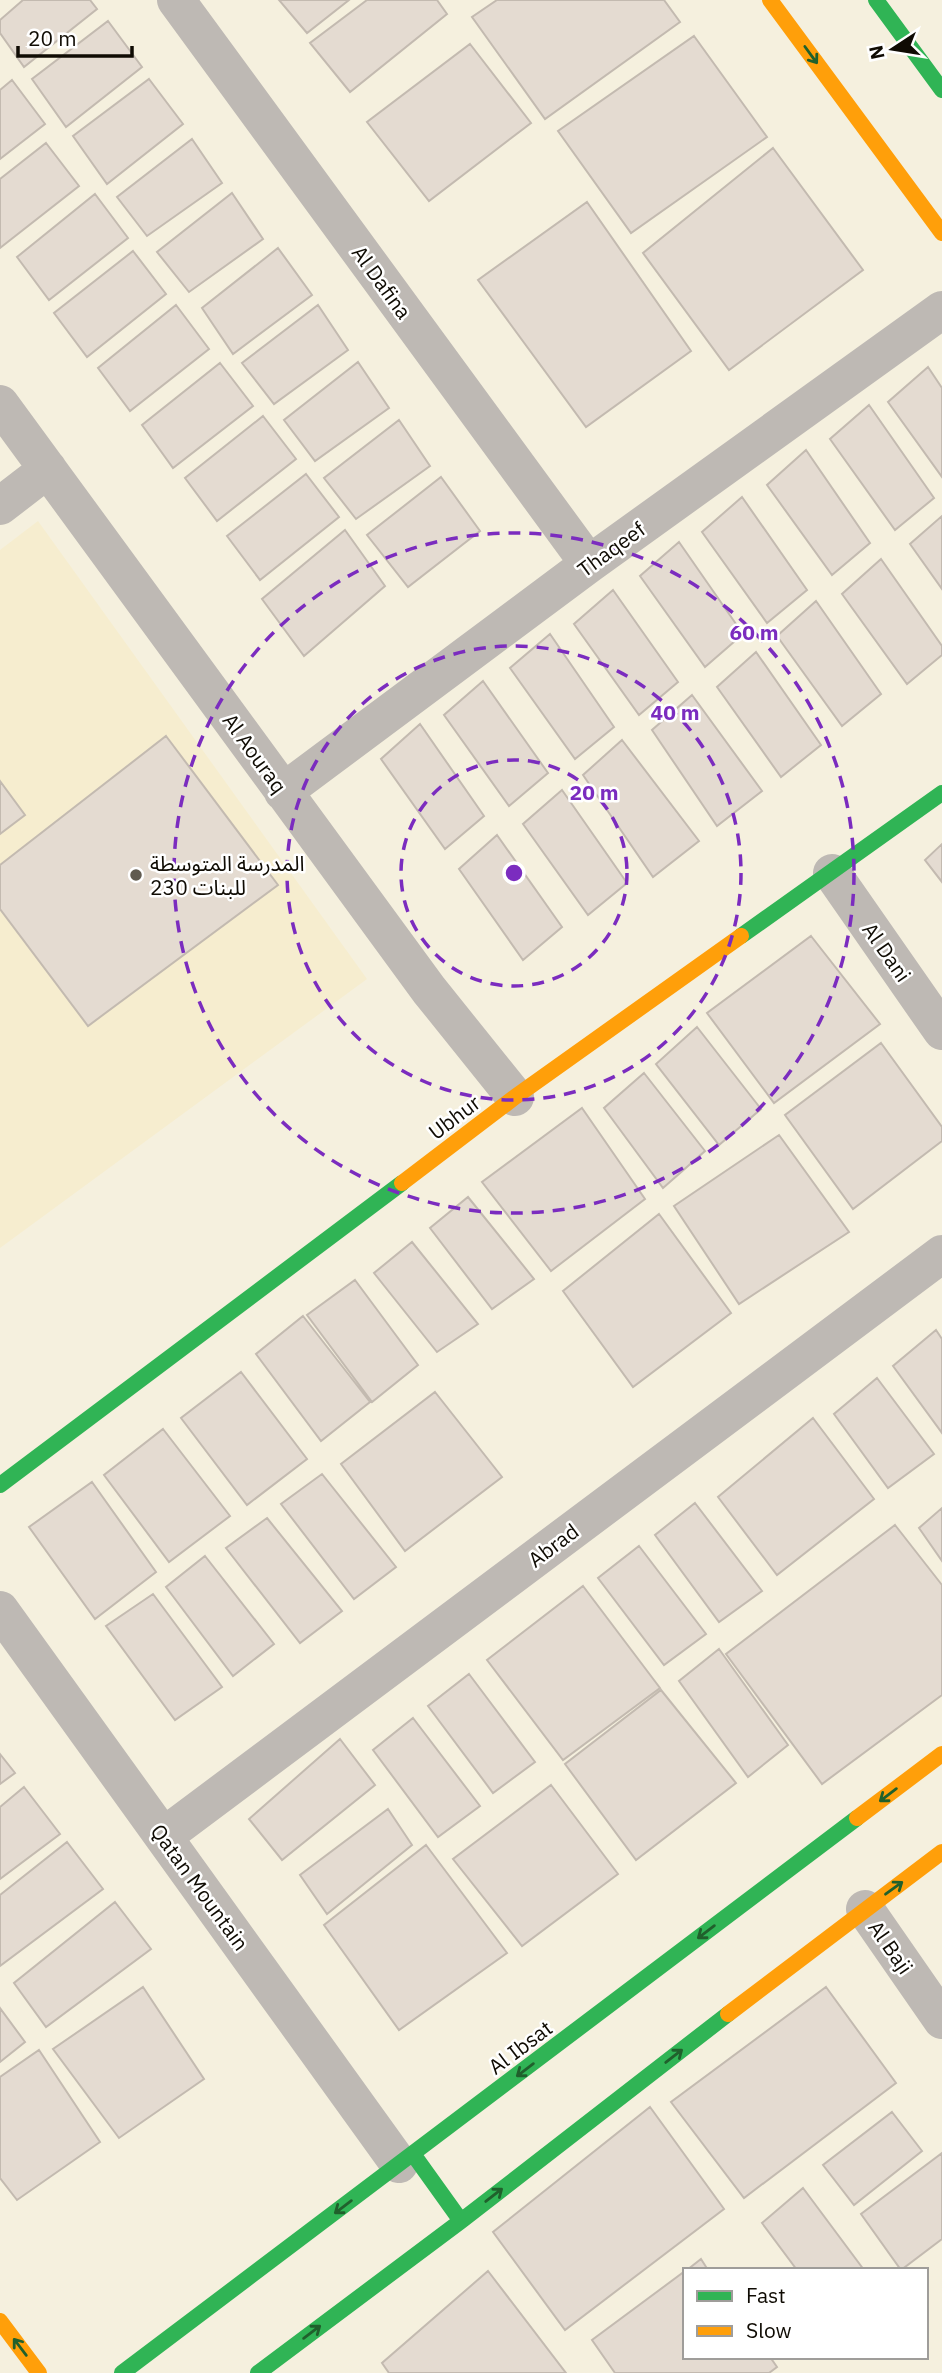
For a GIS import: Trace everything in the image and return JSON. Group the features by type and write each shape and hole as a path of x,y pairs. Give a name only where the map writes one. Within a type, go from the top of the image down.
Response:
{"street":[{"name":"Al Dafina","path":"176,0 589,565"},
{"path":"770,0 942,233"},
{"path":"876,0 942,90"},
{"name":"Thaqeef","path":"283,792 589,565 942,310"},
{"name":"Al Aouraq","path":"0,404 429,990 515,1097"},
{"path":"0,506 48,469"},
{"name":"Ubhur","path":"0,1485 515,1097 942,793"},
{"name":"Al Dani","path":"832,873 942,1031"},
{"name":"Abrad","path":"164,1836 942,1254"},
{"name":"Qatan Mountain","path":"0,1610 164,1836 406,2159"},
{"name":"Al Ibsat","path":"122,2373 942,1754"},
{"path":"258,2373 942,1852"},
{"name":"Al Baji","path":"865,1909 942,2020"},
{"path":"406,2159 461,2221"},
{"path":"0,2320 40,2373"}],"shaded area":[{"path":"38,521 367,979 0,1248 0,550"}],"building":[{"path":"23,0 90,0 97,9 24,67 0,33 0,20"},
{"path":"279,0 349,0 307,33"},
{"path":"367,0 437,0 447,14 350,92 310,43"},
{"path":"497,0 664,0 680,22 545,119 472,17"},
{"path":"108,21 142,67 66,127 32,79"},
{"path":"694,36 767,137 631,233 558,131"},
{"path":"470,44 531,123 429,201 367,122"},
{"path":"149,79 183,124 107,184 73,136"},
{"path":"12,80 45,124 0,159 0,90"},
{"path":"192,139 222,183 147,236 117,197"},
{"path":"46,143 79,186 0,248 0,179"},
{"path":"773,148 863,270 729,370 643,253"},
{"path":"232,193 263,239 189,292 157,252"},
{"path":"95,194 128,238 49,300 17,257"},
{"path":"587,202 691,351 586,427 478,280"},
{"path":"278,248 312,295 233,354 202,308"},
{"path":"133,251 166,294 87,357 54,313"},
{"path":"176,305 209,349 130,411 98,368"},
{"path":"318,305 348,350 274,404 242,363"},
{"path":"358,362 389,408 315,461 284,420"},
{"path":"220,363 253,406 173,468 142,425"},
{"path":"928,367 942,388 942,477 888,402"},
{"path":"869,405 934,498 895,530 830,439"},
{"path":"263,416 296,459 217,521 185,478"},
{"path":"399,420 430,466 356,519 324,478"},
{"path":"806,450 870,543 832,575 767,485"},
{"path":"306,474 339,517 260,580 227,536"},
{"path":"441,477 480,531 408,587 367,535"},
{"path":"742,497 807,590 767,623 702,532"},
{"path":"942,516 942,589 910,544"},
{"path":"345,530 385,586 304,656 262,599"},
{"path":"679,542 743,634 705,667 640,576"},
{"path":"881,559 942,646 942,655 907,684 842,594"},
{"path":"613,590 678,682 639,715 574,624"},
{"path":"816,601 881,694 842,726 777,636"},
{"path":"550,634 614,727 575,759 510,668"},
{"path":"756,652 821,745 781,777 717,687"},
{"path":"483,681 548,773 509,806 444,715"},
{"path":"692,695 762,791 717,826 652,730"},
{"path":"420,724 484,816 445,849 381,759"},
{"name":"المدرسة المتوسطة 230 للبنات","path":"166,736 278,885 88,1026 0,909 0,865"},
{"path":"622,740 699,841 653,877 583,775"},
{"path":"0,781 25,815 0,834"},
{"path":"562,790 627,883 588,915 523,824"},
{"path":"497,835 562,927 523,960 459,869"},
{"path":"942,844 942,882 925,860"},
{"path":"811,936 880,1024 774,1103 707,1013"},
{"path":"697,1027 761,1109 719,1145 656,1064"},
{"path":"881,1043 942,1127 942,1141 853,1209 785,1115"},
{"path":"644,1073 705,1151 663,1188 604,1108"},
{"path":"582,1108 645,1199 551,1271 482,1182"},
{"path":"779,1135 849,1232 739,1304 674,1206"},
{"path":"468,1197 534,1279 492,1309 430,1228"},
{"path":"659,1214 731,1313 633,1387 563,1291"},
{"path":"412,1242 478,1324 437,1352 374,1273"},
{"path":"355,1280 418,1365 372,1402 307,1315"},
{"path":"303,1316 370,1402 321,1441 256,1354"},
{"path":"936,1330 942,1339 942,1433 893,1366"},
{"path":"241,1372 307,1459 247,1505 181,1418"},
{"path":"877,1378 934,1454 888,1488 834,1414"},
{"path":"435,1392 502,1477 405,1551 341,1464"},
{"path":"813,1418 874,1499 777,1575 718,1497"},
{"path":"163,1429 230,1516 169,1562 104,1475"},
{"path":"322,1474 396,1567 354,1599 281,1504"},
{"path":"92,1482 156,1572 95,1619 29,1527"},
{"path":"695,1503 762,1591 719,1622 655,1535"},
{"path":"942,1508 942,1561 919,1528"},
{"path":"267,1518 342,1611 300,1643 226,1548"},
{"path":"895,1525 942,1585 942,1695 822,1784 726,1654"},
{"path":"639,1546 706,1634 664,1665 598,1578"},
{"path":"205,1556 274,1644 233,1676 166,1587"},
{"path":"583,1586 660,1688 563,1760 487,1660"},
{"path":"153,1594 222,1687 175,1720 106,1626"},
{"path":"719,1649 788,1745 748,1777 679,1681"},
{"path":"469,1674 535,1762 493,1793 428,1706"},
{"path":"661,1690 736,1783 636,1860 565,1764"},
{"path":"413,1718 480,1806 438,1837 373,1750"},
{"path":"340,1739 375,1785 282,1860 249,1819"},
{"path":"0,1754 15,1773 0,1784"},
{"path":"551,1785 618,1874 522,1946 453,1859"},
{"path":"24,1787 60,1834 0,1879 0,1807"},
{"path":"388,1809 412,1845 327,1914 300,1875"},
{"path":"67,1842 103,1889 0,1966 0,1895"},
{"path":"426,1845 507,1953 399,2030 324,1925"},
{"path":"115,1902 151,1949 46,2027 14,1983"},
{"path":"143,1987 204,2079 119,2138 53,2049"},
{"path":"826,1987 896,2083 744,2198 671,2102"},
{"path":"0,2008 25,2042 0,2062"},
{"path":"39,2050 100,2142 17,2200 0,2178 0,2077"},
{"path":"650,2107 724,2209 565,2330 493,2232"},
{"path":"892,2112 922,2151 854,2205 823,2165"},
{"path":"942,2153 942,2239 904,2268 900,2268 861,2214"},
{"path":"803,2188 863,2268 796,2268 762,2223"},
{"path":"701,2259 707,2268 690,2268"},
{"path":"488,2271 566,2373 389,2373 382,2363"},
{"path":"683,2272 683,2359 771,2359 777,2367 769,2373 615,2373 592,2340"}],"traffic: fast":[{"path":"876,0 942,90"},
{"path":"741,936 942,793"},
{"path":"0,1485 402,1183"},
{"path":"122,2373 857,1818"},
{"path":"258,2373 461,2221 728,2014"},
{"path":"413,2154 461,2221"}],"traffic: slow":[{"path":"770,0 942,233"},
{"path":"402,1183 515,1097 741,936"},
{"path":"857,1818 942,1754"},
{"path":"728,2014 942,1852"},
{"path":"0,2321 39,2373"}],"place":[{"name":"المدرسة المتوسطة 230 للبنات","path":"136,875"}]}
